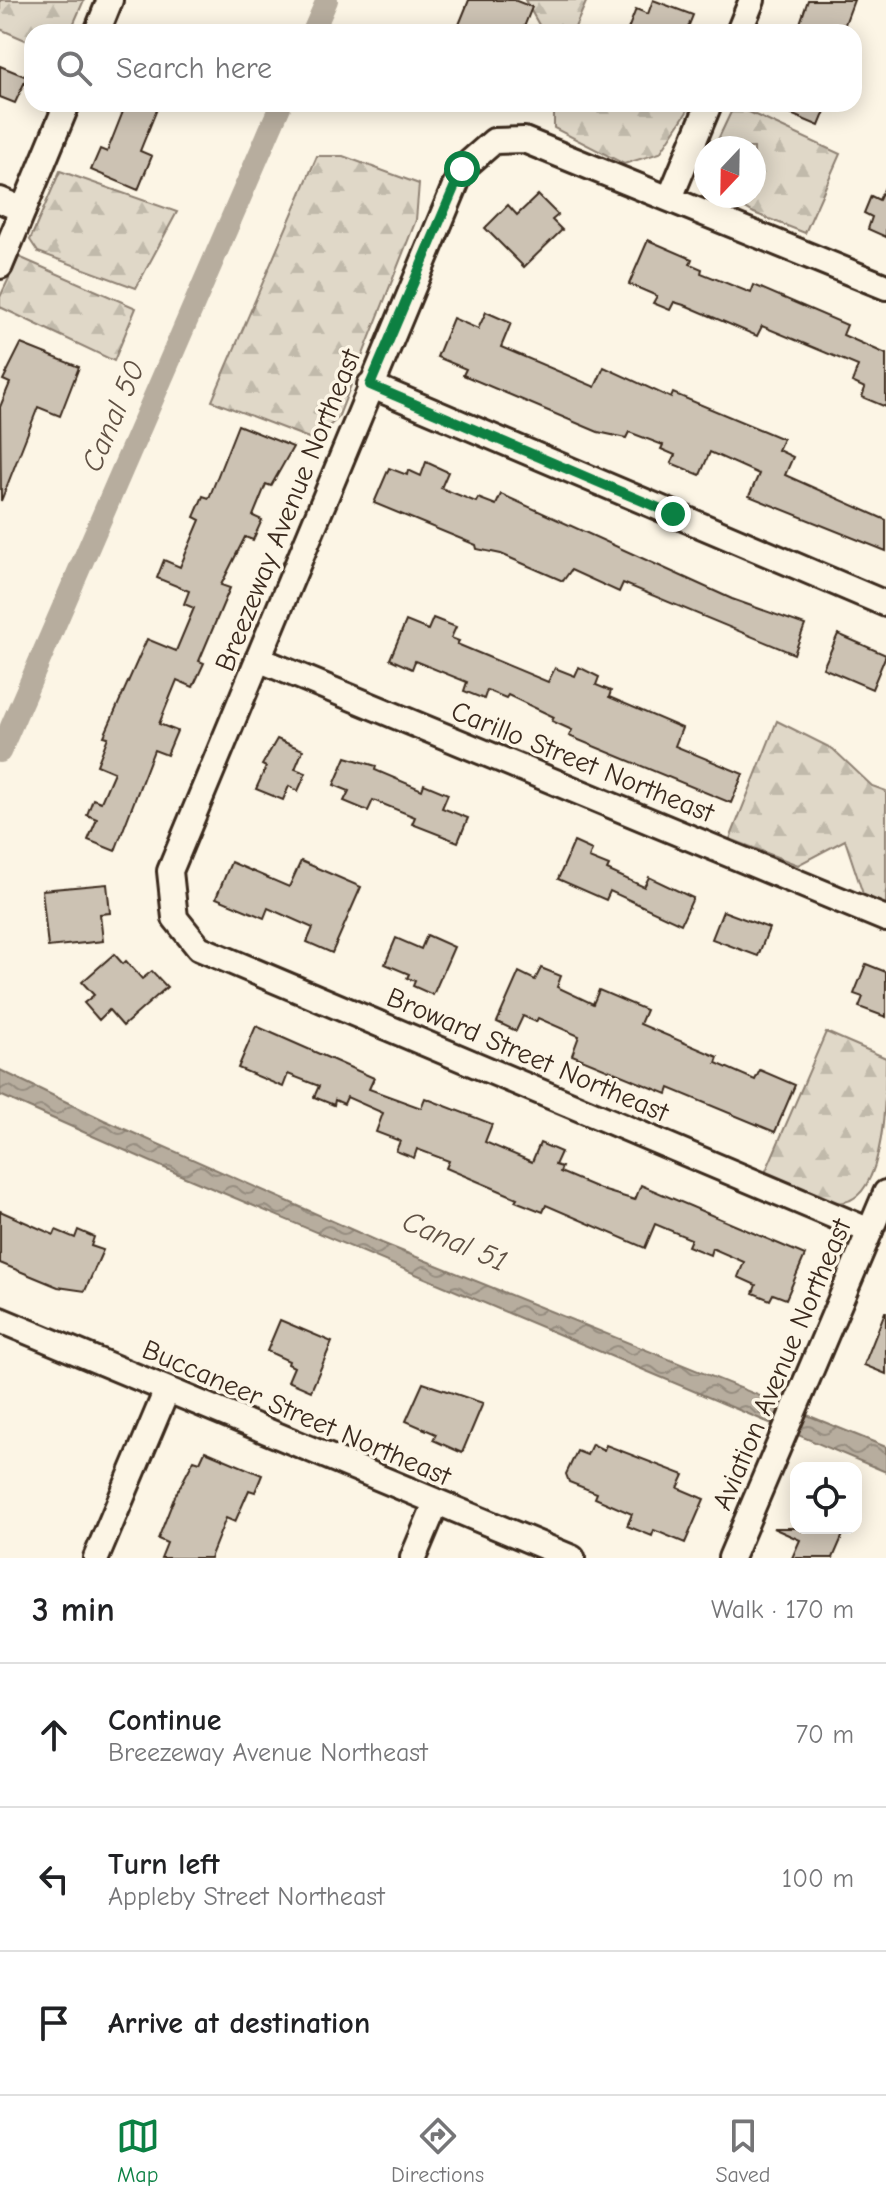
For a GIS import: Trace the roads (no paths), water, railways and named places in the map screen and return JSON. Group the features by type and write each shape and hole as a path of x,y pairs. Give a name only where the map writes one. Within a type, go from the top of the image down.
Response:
{"street":[{"path":"100,24 110,0"},
{"path":"742,24 752,0"},
{"path":"0,266 64,112"},
{"path":"706,112 670,198 886,287"},
{"name":"Breezeway Avenue Northeast","path":"175,918 170,871 462,169 494,141 524,140 670,198"},
{"path":"0,200 23,210"},
{"path":"370,385 886,604"},
{"name":"Carillo Street Northeast","path":"258,659 886,919"},
{"name":"Broward Street Northeast","path":"175,918 199,948 870,1231"},
{"name":"Aviation Avenue Northeast","path":"731,1558 886,1193"},
{"name":"Buccaneer Street Northeast","path":"0,1320 572,1558"},
{"path":"96,1558 167,1390"},
{"path":"413,1558 436,1503"}],"water":[{"path":"0,1070 104,1120 382,1243 886,1447 886,1472 185,1177 0,1095"}],"waterway":[{"name":"Canal 50","path":"316,24 327,0"},
{"name":"Canal 50","path":"0,752 278,112"}],"water label":[{"name":"Canal 51","path":"455,1241"}]}
